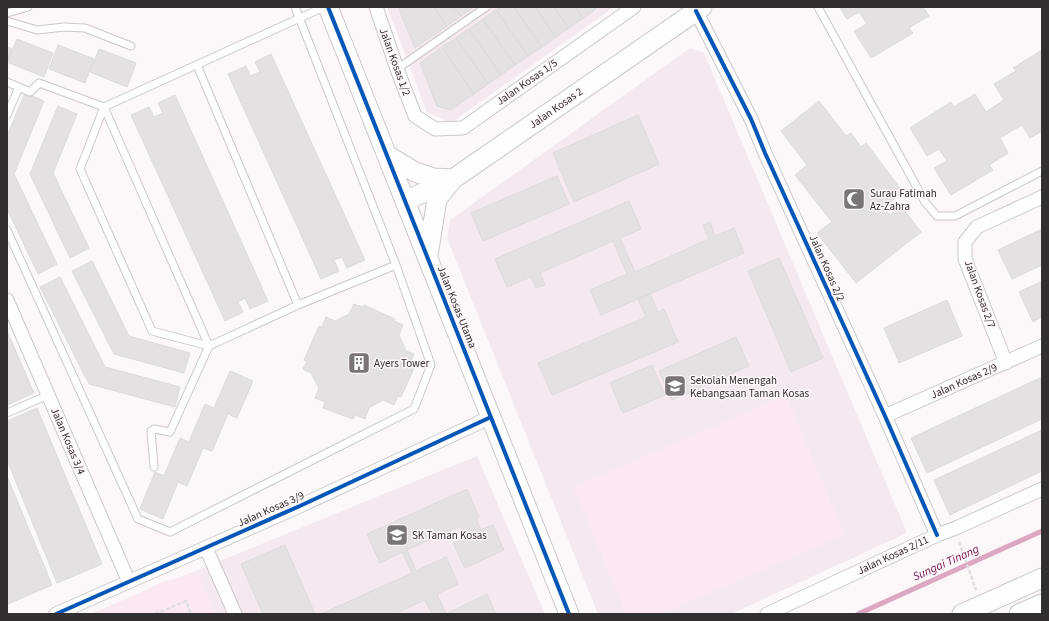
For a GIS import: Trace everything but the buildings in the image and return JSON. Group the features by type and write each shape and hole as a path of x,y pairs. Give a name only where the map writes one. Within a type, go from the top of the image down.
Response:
{"street":[{"name":"Jalan Kosas Utama","path":"328,7 569,614"},
{"name":"Jalan Kosas 1/2","path":"376,7 415,116"},
{"name":"Jalan Kosas 1/5","path":"415,116 435,129 463,128 634,7"},
{"name":"Jalan Kosas 2","path":"405,201 453,179 699,9"},
{"name":"Jalan Kosas 2/2","path":"699,9 751,119 937,535"},
{"path":"387,155 415,172 434,178 453,179"},
{"path":"427,257 437,199 453,179"},
{"name":"Jalan Kosas 2/7","path":"1006,363 965,260 965,242 977,227 1042,197"},
{"name":"Jalan Kosas 3/4","path":"7,300 129,582"},
{"name":"Jalan Kosas 2/9","path":"885,416 1042,346"},
{"name":"Jalan Kosas 3/9","path":"56,614 206,548 491,416"},
{"name":"Jalan Kosas 2/11","path":"767,614 937,535 956,528 1042,489"},
{"path":"206,548 235,614"},
{"path":"962,614 1042,578"},
{"path":"1019,614 1042,604"}],"lane":[{"path":"7,13 28,7"},
{"path":"7,230 138,519 170,532 414,409 431,365 396,265 295,7"},
{"path":"324,7 104,107 80,169 152,331 209,346 298,305 396,265"},
{"path":"397,69 486,7"},
{"path":"818,7 925,202 937,216 955,216 1042,171"},
{"path":"7,20 37,30 69,26 85,28 131,46"},
{"path":"197,65 298,305"},
{"path":"7,82 30,92 39,83 104,107 209,346 170,432 154,428 151,431 154,467"},
{"path":"7,115 19,87"},
{"path":"7,414 48,395"}],"path":[{"path":"960,545 976,590"},
{"path":"156,614 186,601 191,614"}],"shaded area":[{"path":"387,7 614,7 451,123 427,112"},
{"name":"Sekolah Menengah Kebangsaan Taman Kosas","path":"690,48 704,53 907,533 731,614 598,614 447,238 450,220"},
{"path":"786,395 845,535 661,614 626,614 573,487"},
{"name":"SK Taman Kosas","path":"477,456 545,614 90,614"},
{"path":"198,573 216,614 95,614 162,582"}],"waterway":[{"name":"Sungai Tinang","path":"858,614 1042,531"}],"cycle path":[{"path":"328,7 569,614"},
{"path":"696,11 751,119 937,535"},
{"path":"56,614 302,505 491,417"}],"place":[{"name":"Surau Fatimah Az-Zahra","path":"854,199"},
{"name":"Ayers Tower","path":"359,363"},
{"name":"Sekolah Menengah Kebangsaan Taman Kosas","path":"675,386"},
{"name":"SK Taman Kosas","path":"397,535"}]}
